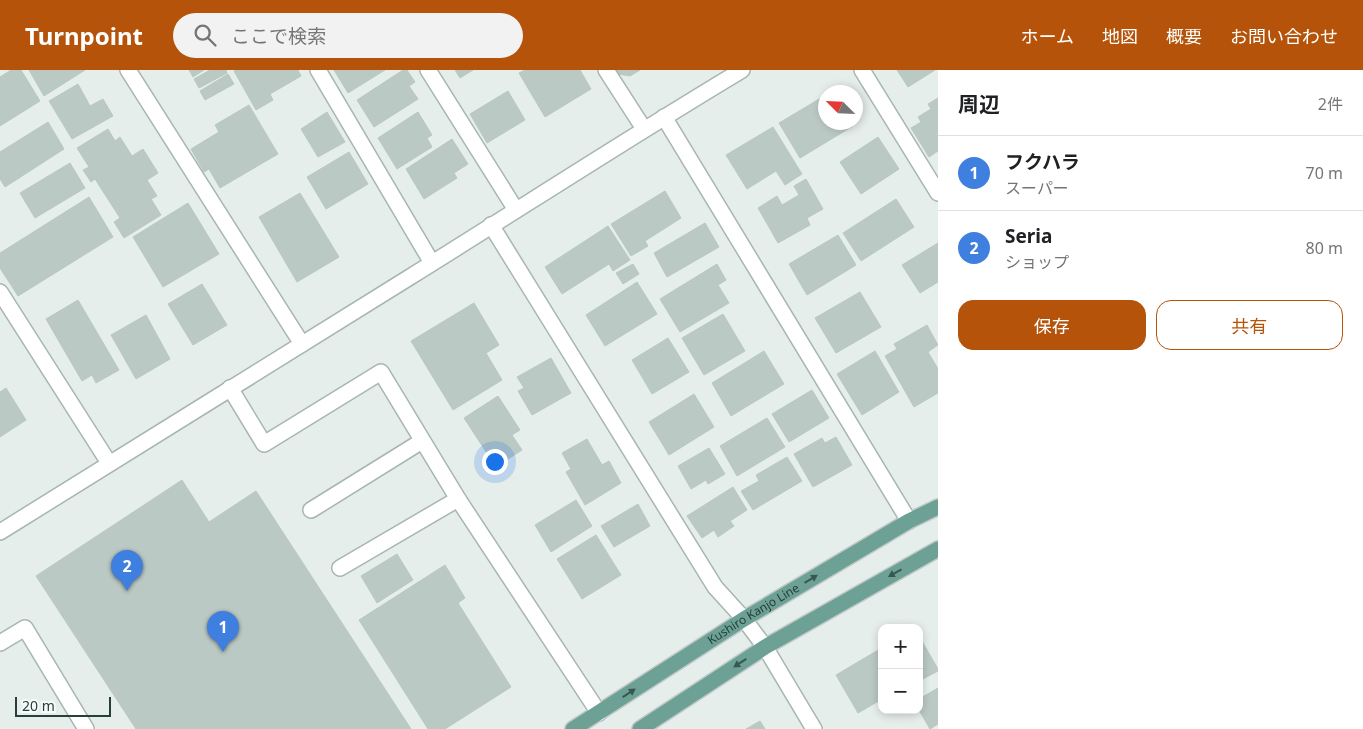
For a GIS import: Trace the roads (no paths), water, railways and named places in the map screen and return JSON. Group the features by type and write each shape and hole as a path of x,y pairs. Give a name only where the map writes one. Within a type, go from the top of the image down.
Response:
{"main road":[{"name":"Kushiro Kanjo Line","path":"574,729 744,619 909,521 938,507"},
{"path":"640,729 765,647 938,549"}],"street":[{"path":"128,70 302,344"},
{"path":"318,70 432,263"},
{"path":"428,70 516,210"},
{"path":"606,70 644,129"},
{"path":"0,532 644,129 742,70"},
{"path":"862,70 938,193"},
{"path":"664,117 909,521"},
{"path":"491,225 715,587 744,619 765,647 814,729"},
{"path":"0,292 109,463"},
{"path":"230,388 264,444 381,372 458,499 599,713"},
{"path":"311,510 422,440"},
{"path":"340,568 458,499"},
{"path":"0,643 25,628 86,729"}],"place":[{"name":"Seria","path":"127,591"},
{"name":"フクハラ","path":"223,652"}]}
